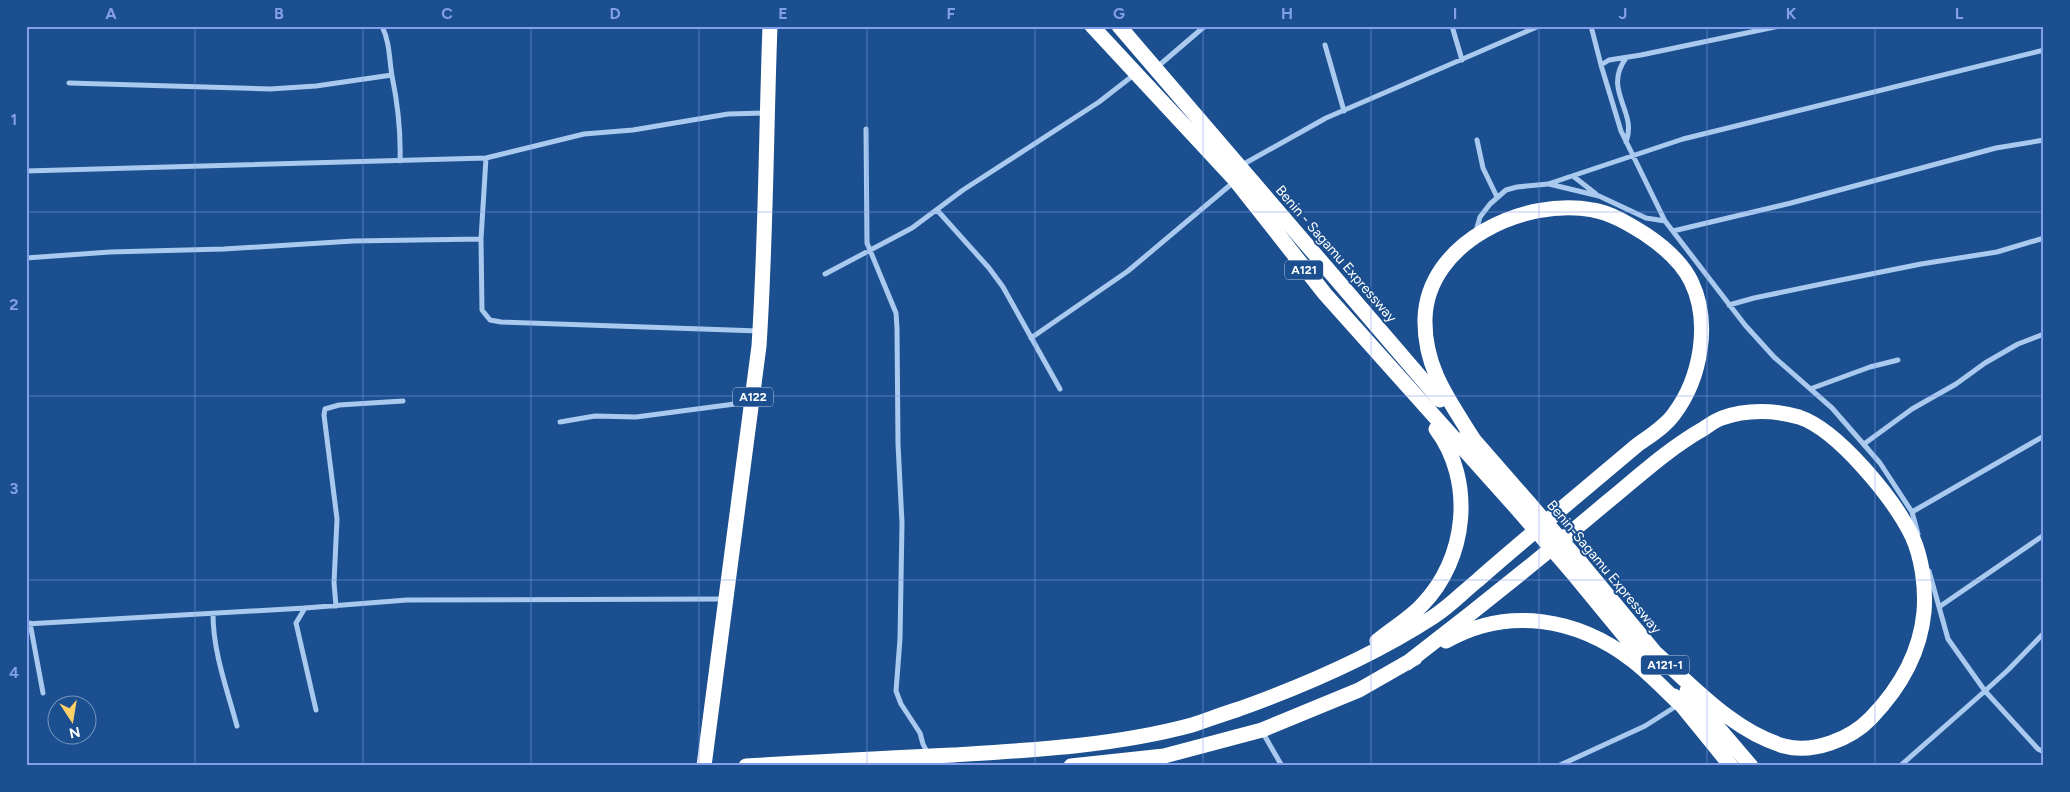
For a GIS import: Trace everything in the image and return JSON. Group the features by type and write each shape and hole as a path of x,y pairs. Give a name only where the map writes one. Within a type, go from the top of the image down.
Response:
{"highway":[{"name":"A122","path":"704,766 753,401 760,331 764,277 766,112 770,26"},
{"name":"A121","path":"1092,26 1135,74 1238,174 1303,269 1399,377 1524,507 1576,567"},
{"name":"Benin - Sagamu Expressway","path":"1119,26 1238,174 1474,440 1524,507"},
{"path":"746,766 932,761 1128,740 1194,724 1278,695 1342,668 1436,615 1673,416 1695,377 1699,359 1702,320 1691,280 1670,252 1623,221 1594,210 1569,208 1544,209 1518,214 1475,236 1450,259 1436,278 1428,299 1425,317 1427,352 1437,380 1474,440"},
{"path":"1342,668 1422,606 1450,564 1456,544 1462,511 1461,491 1456,470 1444,439 1399,377"},
{"path":"1407,663 1498,594 1681,441 1722,418 1758,411 1772,412 1800,417 1818,426 1846,450 1889,498 1912,536 1919,556 1924,609 1921,635 1900,684 1880,709 1866,723 1834,742 1801,748 1786,746 1737,725 1651,649"},
{"name":"Benin-Sagamu Expressway","path":"1576,567 1651,649 1751,766"},
{"name":"A121-1","path":"1576,567 1680,704 1731,766"},
{"path":"1071,766 1164,756 1262,730 1359,690 1450,639 1482,625 1534,619 1568,627 1591,636 1632,660 1680,704"}],"street":[{"path":"382,26 390,47 392,75 398,101 400,161"},
{"path":"1155,69 1205,26"},
{"path":"1452,26 1462,60"},
{"path":"1032,338 1128,271 1238,174 1294,135 1344,111 1539,26"},
{"path":"1591,26 1626,142 1665,221 1729,305 1774,357 1832,408 1880,463 1912,512 1948,639 1984,691 2038,749 2044,752"},
{"path":"1601,64 1609,60 1780,26"},
{"path":"1325,45 1344,111"},
{"path":"1475,236 1480,217 1497,197 1506,190 1548,184 1683,139 2044,50"},
{"path":"1626,58 1618,69 1617,86 1629,125 1626,142"},
{"path":"825,274 912,228 963,190 1099,102 1135,74"},
{"path":"69,83 270,88 316,86 392,75"},
{"path":"26,172 486,158 584,134 633,130 728,114 766,112"},
{"path":"866,129 867,243 896,313 897,328 898,444 902,523 900,639 896,691 901,704 920,733 932,761"},
{"path":"1477,140 1483,168 1497,197"},
{"path":"1673,231 1791,203 1996,148 2044,140"},
{"path":"486,158 482,239 482,310 490,320 501,322 760,331"},
{"path":"1573,176 1599,196"},
{"path":"1548,184 1599,196 1646,218 1665,221"},
{"path":"937,210 994,274 1060,389"},
{"path":"1729,305 1754,298 1921,264 1997,252 2044,238"},
{"path":"26,258 110,252 224,249 353,241 482,239"},
{"path":"1864,444 1912,409 1956,384 1985,363 2018,344 2044,334"},
{"path":"1810,389 1870,367 1898,360"},
{"path":"336,606 334,583 338,519 324,415 325,410 339,405 404,401"},
{"path":"560,422 595,416 636,417 753,401"},
{"path":"1912,512 2044,436"},
{"path":"1940,607 2044,536"},
{"path":"43,693 28,623 213,614 407,600 725,599"},
{"path":"305,608 296,622 316,710"},
{"path":"213,614 213,635 237,726"},
{"path":"1900,766 2008,670 2044,633"},
{"path":"1558,766 1645,726 1680,704"},
{"path":"1262,730 1282,766"}]}
